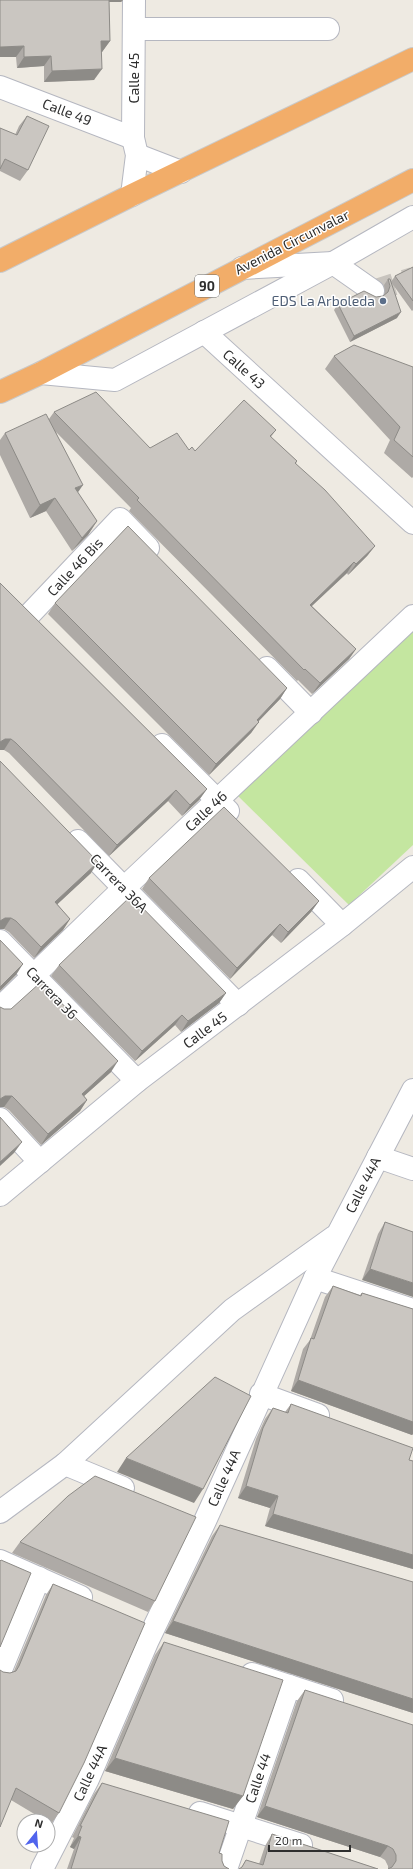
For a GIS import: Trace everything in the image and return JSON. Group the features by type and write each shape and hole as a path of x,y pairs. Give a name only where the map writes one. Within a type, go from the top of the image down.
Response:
{"highway":[{"path":"0,262 132,195 413,59"},
{"name":"Avenida Circunvalar","path":"0,392 413,180"}],"street":[{"name":"Calle 45","path":"132,195 135,147 134,0"},
{"path":"134,29 328,30"},
{"name":"Calle 49","path":"0,86 135,147"},
{"path":"135,147 181,172"},
{"path":"41,372 114,380 333,263 413,217"},
{"path":"242,268 333,263 373,291"},
{"name":"Calle 43","path":"204,332 413,523"},
{"name":"Calle 46 Bis","path":"30,614 120,519 165,565"},
{"path":"15,599 47,630"},
{"name":"Calle 46","path":"0,1008 124,888 413,616"},
{"path":"254,656 311,713"},
{"path":"146,729 240,823"},
{"name":"Carrera 36A","path":"64,828 238,1005"},
{"name":"Calle 45","path":"0,1196 137,1081 342,925 413,867"},
{"path":"286,868 342,925"},
{"name":"Carrera 36","path":"0,941 137,1081"},
{"name":"Calle 44A","path":"42,1869 88,1779 198,1518 261,1394 315,1278 378,1157 410,1101"},
{"path":"0,1119 40,1162"},
{"path":"378,1157 413,1169"},
{"path":"0,1512 64,1464 232,1310 338,1234"},
{"path":"315,1278 413,1310"},
{"path":"261,1394 334,1420"},
{"path":"64,1464 138,1494"},
{"path":"198,1518 227,1528"},
{"path":"0,1561 96,1603"},
{"path":"0,1672 39,1578"},
{"path":"132,1619 170,1648"},
{"path":"230,1667 348,1705"},
{"name":"Calle 44","path":"226,1869 289,1686"},
{"path":"88,1779 110,1785"},
{"path":"183,1808 242,1825 324,1852"}],"green space":[{"path":"413,623 413,845 349,905 236,794"}],"building":[{"path":"0,0 109,0 110,41 101,41 102,69 52,71 51,56 24,57 24,46 0,47"},
{"path":"27,116 49,126 28,170 5,159 0,169 0,128 17,135"},
{"path":"413,267 413,301 395,276"},
{"path":"388,279 390,279 401,312 354,336 338,304 364,291 376,297 383,296 388,292 390,286"},
{"path":"354,345 413,367 413,457 394,440 400,427 334,356"},
{"path":"96,392 150,448 177,433 189,450 192,447 195,451 244,400 276,430 270,436 297,461 295,463 325,490 375,546 356,564 354,562 310,605 356,649 320,683 305,669 304,670 137,500 139,498 54,412"},
{"path":"46,414 83,485 75,488 97,521 82,538 55,498 40,505 5,433"},
{"path":"128,526 287,688 257,720 259,722 216,764 55,603"},
{"path":"0,583 207,789 190,805 176,790 117,845 16,743 11,739 5,739 0,742"},
{"path":"0,761 98,862 55,902 70,919 41,947 16,921 11,918 5,918 0,921"},
{"path":"224,807 319,901 288,932 280,924 237,968 149,878"},
{"path":"131,896 226,993 188,1021 182,1015 142,1051 59,965"},
{"path":"0,940 23,964 0,987"},
{"path":"41,982 118,1061 82,1094 87,1100 48,1134 12,1096 5,1096 0,1099 0,1007 4,1009 11,1009"},
{"path":"0,1117 22,1142 0,1162"},
{"path":"385,1222 413,1232 413,1283 370,1269"},
{"path":"333,1286 361,1296 362,1293 413,1309 413,1422 298,1380 311,1338 314,1339"},
{"path":"215,1377 251,1396 203,1489 126,1458"},
{"path":"291,1404 413,1448 409,1460 413,1461 413,1555 273,1514 278,1496 246,1486 263,1428 273,1408 288,1413"},
{"path":"95,1476 196,1517 155,1601 20,1542 68,1496"},
{"path":"220,1525 413,1582 413,1699 173,1621"},
{"path":"1,1560 31,1573 0,1647 0,1561"},
{"path":"53,1584 145,1623 84,1763 59,1813 16,1788 0,1827 0,1670 10,1673 16,1671"},
{"path":"164,1642 283,1680 243,1796 115,1758"},
{"path":"305,1690 413,1725 413,1869 388,1869 392,1867 396,1861 396,1855 393,1849 388,1846 265,1806"},
{"path":"102,1783 229,1821 219,1853 222,1854 224,1866 229,1869 71,1869 81,1837 78,1836 82,1826 80,1826"},
{"path":"272,1834 378,1869 239,1869 246,1860 263,1865"}],"tunnel":[{"path":"373,291 413,278"}],"place":[{"name":"EDS La Arboleda","path":"383,301"}]}
